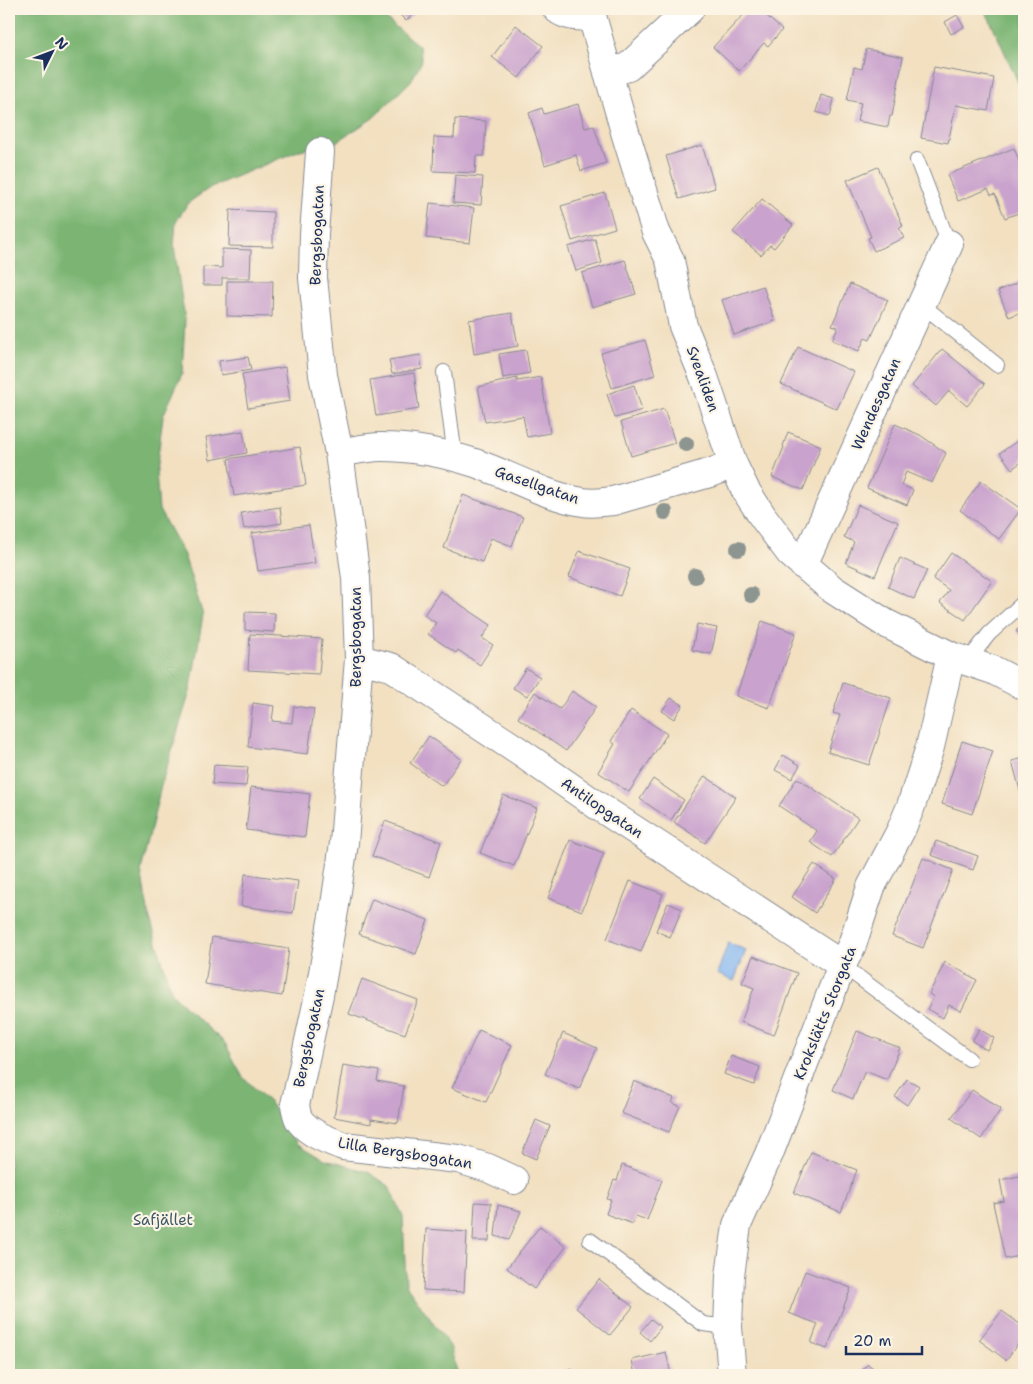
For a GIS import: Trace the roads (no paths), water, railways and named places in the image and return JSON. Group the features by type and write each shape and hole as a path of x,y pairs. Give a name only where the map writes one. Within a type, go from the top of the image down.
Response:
{"street":[{"path":"557,9 576,18 591,12"},
{"path":"608,73 628,67 690,9"},
{"name":"Svealiden","path":"591,12 656,232 670,260 683,326 704,378 732,464 762,517 790,553 803,565 832,589 867,612 959,659 993,670 1024,686"},
{"name":"Bergsbogatan","path":"299,1120 295,1105 319,995 344,843 359,659 356,578 339,452 323,375 313,278 320,152"},
{"name":"Wendesgatan","path":"803,565 949,244"},
{"name":"Gasellgatan","path":"339,452 379,447 411,449 451,456 558,495 583,502 597,503 613,501 713,472 732,464"},
{"name":"Antilopgatan","path":"359,659 391,667 598,806 842,965"},
{"name":"Krokslätts Storgata","path":"732,1375 728,1327 730,1276 737,1225 769,1154 842,965 852,945 871,887 911,806 959,659"},
{"name":"Lilla Bergsbogatan","path":"299,1120 311,1131 343,1146 458,1159 488,1168 514,1180"}],"lane":[{"path":"917,160 949,244"},
{"path":"921,304 997,365"},
{"path":"444,372 453,442 451,456"},
{"path":"959,659 1024,602"},
{"path":"842,965 969,1059"},
{"path":"590,1240 703,1324 728,1327"}],"water":[{"path":"728,943 746,950 734,981 717,974"}],"park label":[{"name":"Safjället","path":"163,1220"}]}
